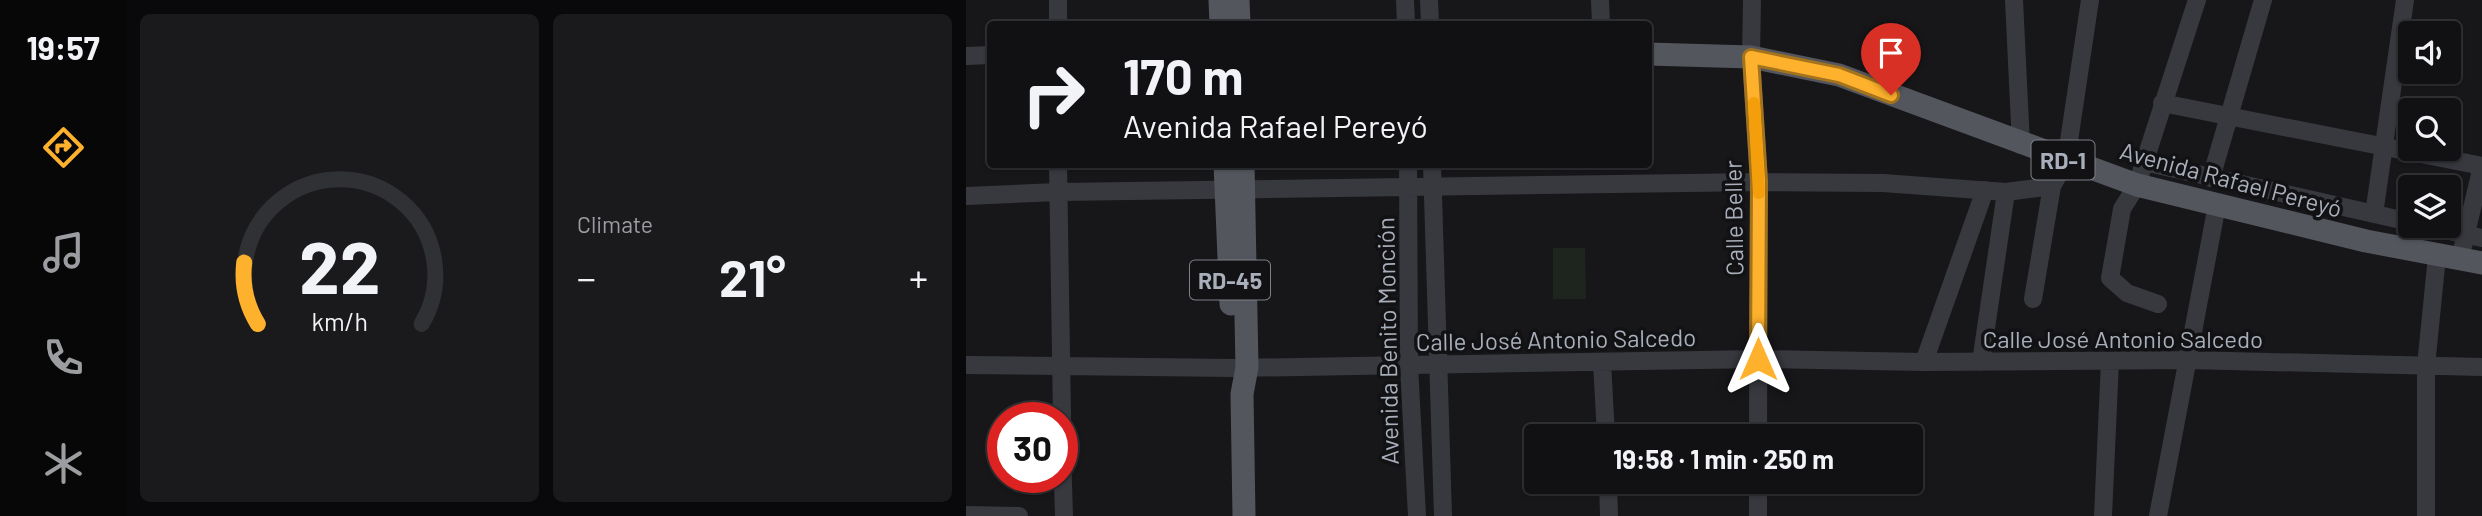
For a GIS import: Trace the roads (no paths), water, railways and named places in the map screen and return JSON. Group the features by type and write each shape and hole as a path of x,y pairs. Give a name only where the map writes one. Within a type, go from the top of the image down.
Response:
{"main road":[{"path":"1220,0 1221,21"},
{"path":"1238,0 1239,21"},
{"name":"Avenida Rafael Pereyó","path":"1652,54 1751,57 1839,75 2021,145 2137,185 2437,256 2471,261"},
{"name":"RD-45","path":"1227,168 1235,189"},
{"name":"RD-45","path":"1242,168 1235,189 1244,516"}],"street":[{"path":"1058,0 1058,21"},
{"path":"1405,0 1406,21"},
{"path":"1429,0 1430,21"},
{"path":"1600,0 1601,21"},
{"name":"Calle Beller","path":"1752,0 1751,57 1759,181 1758,424"},
{"path":"2014,0 2021,145"},
{"path":"2034,299 2052,186 2066,161 2090,0"},
{"path":"2158,303 2127,293 2110,278 2122,209 2137,185 2197,0"},
{"path":"2211,178 2263,0"},
{"path":"2374,214 2405,0"},
{"path":"966,56 987,55"},
{"path":"2162,103 2482,166 2471,261"},
{"path":"2144,162 2398,219"},
{"path":"1058,168 1061,402"},
{"name":"Avenida Benito Monción","path":"1408,168 1409,366 1417,516"},
{"name":"Avenida Benito Monción","path":"1432,168 1443,516"},
{"path":"1607,168 1608,183"},
{"path":"966,196 1058,192 1759,181 1883,183 2006,192 2052,186"},
{"path":"1924,362 1985,190"},
{"path":"1981,362 2006,192"},
{"path":"2158,516 2217,205"},
{"path":"2426,516 2426,366 2437,256"},
{"name":"Calle José Antonio Salcedo","path":"966,365 1440,366 1758,359 1924,362 2188,360 2482,367"},
{"path":"2103,516 2110,360"},
{"path":"1602,362 1605,424"},
{"path":"1063,493 1063,516"},
{"path":"1608,494 1609,516"},
{"path":"1758,494 1758,516"},
{"path":"966,515 1019,516"}]}
